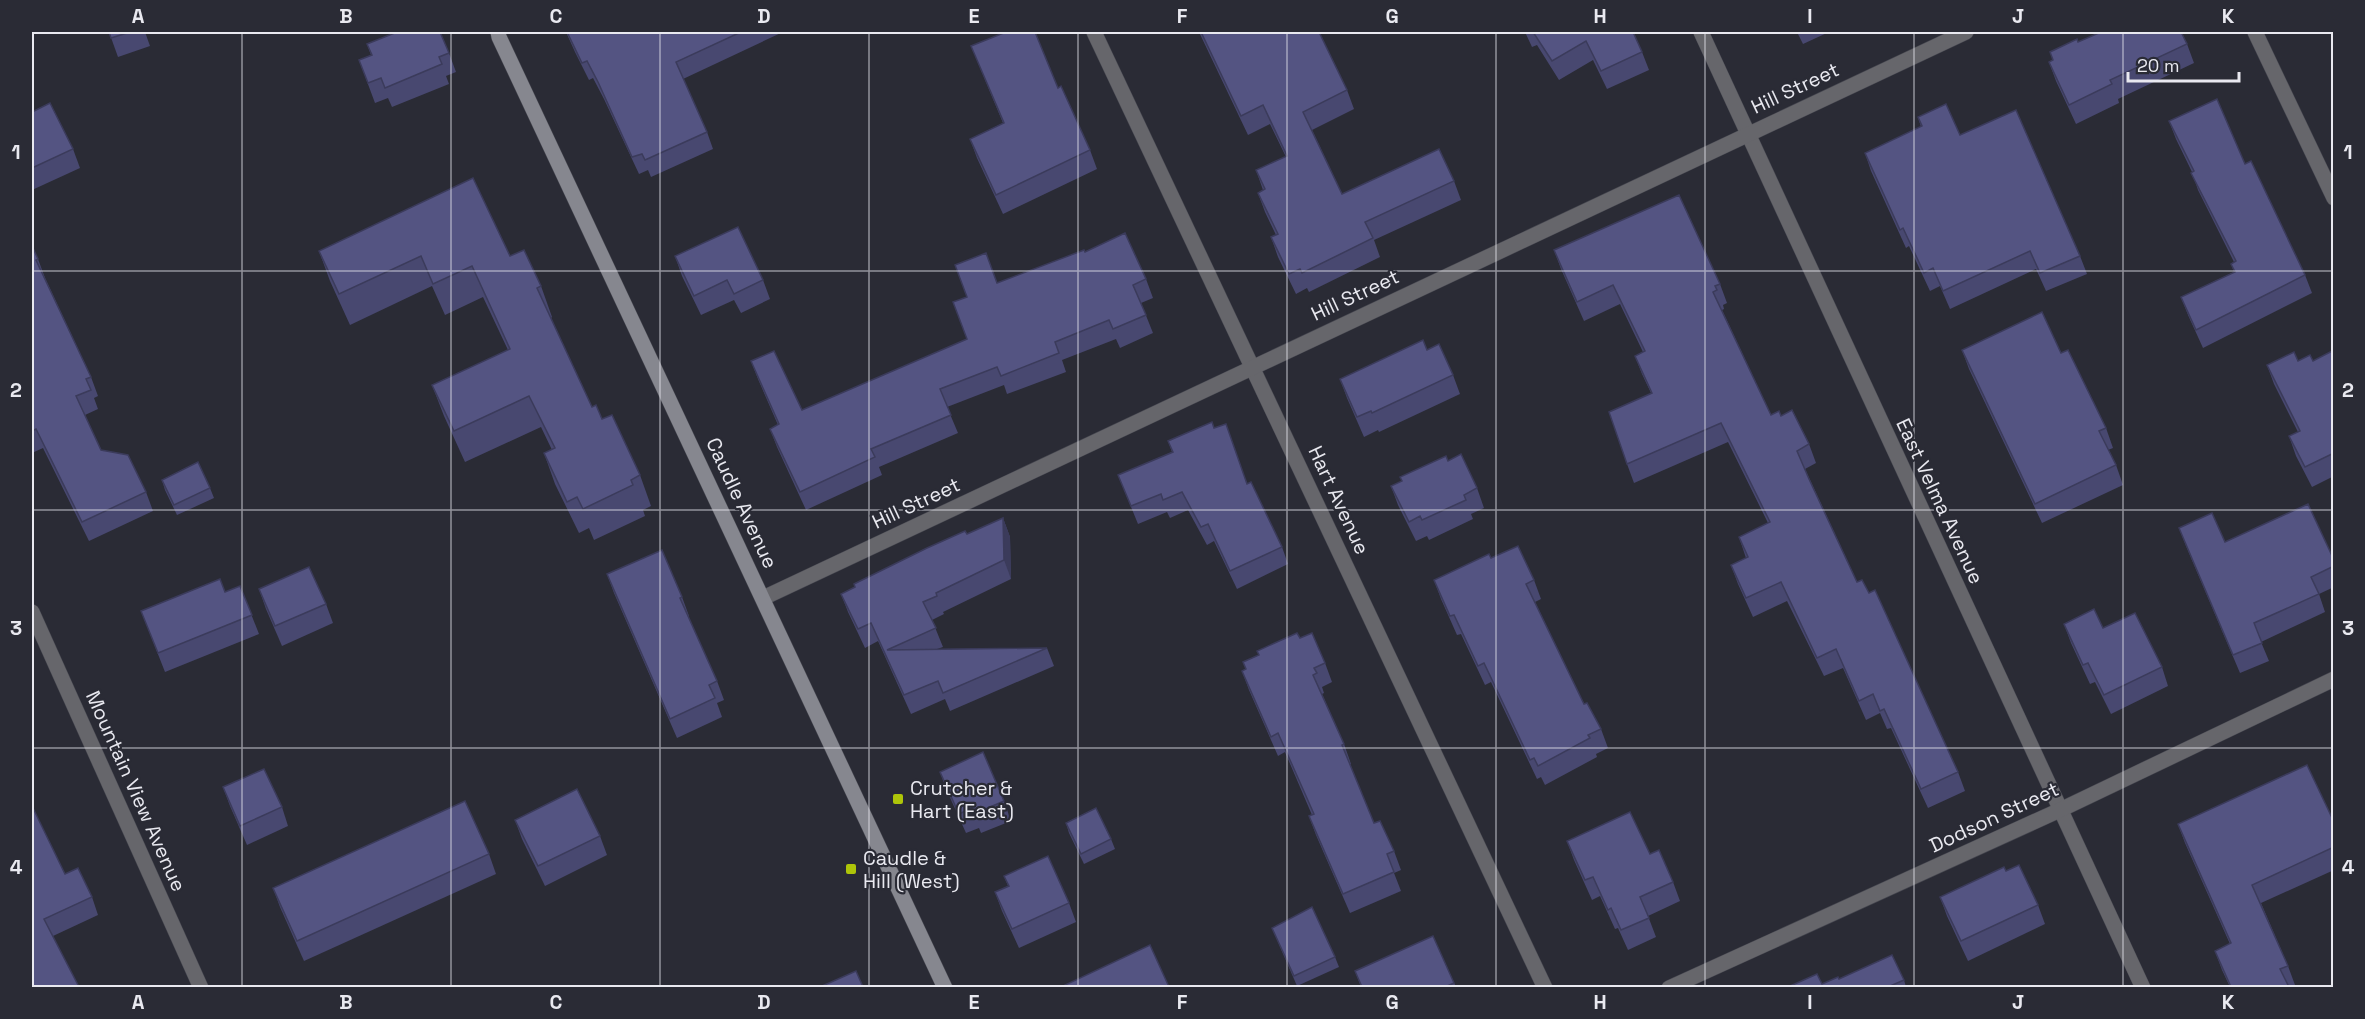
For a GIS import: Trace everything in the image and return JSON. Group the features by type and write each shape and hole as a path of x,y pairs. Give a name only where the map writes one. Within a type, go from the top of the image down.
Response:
{"street":[{"name":"Hart Avenue","path":"1094,32 1545,987"},
{"name":"East Velma Avenue","path":"1701,32 2143,987"},
{"name":"Hill Street","path":"763,598 1747,133 1966,32"},
{"path":"2255,32 2334,198"},
{"name":"Caudle Avenue","path":"496,34 945,987"},
{"name":"Mountain View Avenue","path":"32,612 201,987"},
{"name":"Dodson Street","path":"1669,987 2060,810 2334,679"}],"building":[{"path":"109,32 130,32 111,38"},
{"path":"397,32 440,32 449,53 439,57 442,64 385,88 381,78 368,83 359,60 372,55 367,44"},
{"path":"567,32 741,32 676,62 707,132 645,160 642,154 632,157 598,82 587,61 582,63"},
{"path":"1006,32 1035,32 1058,88 1061,86 1090,150 996,195 970,139 1004,123 971,46"},
{"path":"1201,32 1319,32 1347,90 1303,112 1342,194 1439,149 1454,181 1365,222 1373,238 1302,273 1300,269 1289,274 1271,237 1278,234 1258,193 1265,189 1256,170 1287,156 1263,105 1241,116"},
{"path":"1533,32 1633,32 1642,52 1601,71 1586,41 1552,61"},
{"path":"2101,32 2181,32 2187,44 2110,80 2112,84 2069,105 2049,62 2053,60 2050,52 2077,39 2078,42"},
{"path":"2217,99 2245,164 2251,161 2305,275 2196,330 2181,297 2235,272 2231,264 2236,261 2191,173 2194,171 2169,121"},
{"path":"50,103 73,149 32,168 32,112"},
{"path":"1946,104 1960,135 2016,110 2080,256 2040,273 2030,251 1943,291 1933,268 1924,273 1903,228 1900,230 1865,153 1922,126 1918,117"},
{"path":"473,178 510,256 524,250 541,286 537,288 592,407 596,405 602,419 612,415 640,475 631,480 633,485 583,509 577,497 567,502 544,453 555,448 529,396 454,431 432,385 510,349 472,266 433,284 421,256 339,294 319,251"},
{"path":"1679,195 1720,284 1715,286 1717,290 1713,292 1771,415 1779,411 1781,416 1792,410 1809,444 1797,451 1809,479 1857,582 1862,580 1869,593 1875,590 1958,772 1921,789 1884,709 1880,711 1873,694 1859,701 1836,649 1817,658 1781,582 1746,598 1731,565 1748,557 1739,537 1770,522 1721,423 1627,464 1609,412 1652,393 1635,356 1645,351 1613,285 1577,302 1554,250"},
{"path":"738,227 763,280 734,294 727,280 694,296 675,256"},
{"path":"1125,233 1146,279 1133,285 1146,315 1113,329 1109,320 1055,342 1059,353 1001,376 997,367 940,389 951,415 871,449 875,457 800,492 770,429 779,424 751,361 774,351 802,410 967,339 953,302 967,297 955,265 986,253 997,283 1084,250 1085,252"},
{"path":"32,246 38,259 36,260 91,377 86,379 91,390 76,396 101,450 128,455 146,492 82,522 36,429 32,431"},
{"path":"2042,312 2061,353 2068,350 2106,428 2099,431 2116,465 2035,504 1962,350"},
{"path":"1423,340 1427,350 1439,344 1453,375 1372,413 1371,411 1357,417 1340,379"},
{"path":"2334,350 2334,453 2305,467 2289,436 2300,431 2267,365 2294,352 2298,361 2310,355 2313,361"},
{"path":"1212,422 1214,428 1226,424 1247,484 1251,482 1282,547 1230,571 1208,524 1201,527 1182,492 1163,500 1161,494 1131,506 1118,475 1173,452 1168,441"},
{"path":"1461,454 1477,488 1464,495 1466,500 1422,520 1420,516 1409,522 1391,486 1402,481 1400,477 1446,456 1448,461"},
{"path":"198,462 210,488 174,505 162,480"},
{"path":"2308,504 2334,560 2334,566 2311,577 2319,594 2254,623 2262,643 2233,655 2179,528 2212,513 2225,542"},
{"path":"1003,518 1004,560 936,593 937,596 923,602 936,628 887,650 1047,648 943,693 938,681 904,695 871,623 858,629 841,594 855,587 854,584 927,548 965,531 967,534"},
{"path":"1518,546 1534,580 1526,584 1584,704 1587,703 1601,729 1588,735 1590,738 1538,766 1534,758 1530,760 1484,663 1478,666 1454,615 1450,616 1434,580 1489,554 1491,558"},
{"path":"662,550 682,597 680,598 717,681 709,685 715,698 670,719 607,574"},
{"path":"309,567 326,604 275,626 259,589"},
{"path":"220,579 225,592 240,586 252,615 158,653 141,611"},
{"path":"2094,609 2103,628 2135,613 2162,667 2104,695 2088,663 2083,665 2064,624"},
{"path":"1297,633 1300,638 1312,633 1325,663 1314,668 1317,673 1313,675 1344,744 1342,745 1374,823 1380,821 1394,851 1387,854 1394,872 1343,894 1309,816 1314,814 1278,733 1271,737 1242,671 1246,669 1243,662 1259,655 1257,651"},
{"path":"983,752 1004,801 974,814 972,808 959,814 940,772"},
{"path":"2307,765 2334,822 2334,847 2252,885 2288,966 2280,969 2289,987 2231,987 2215,951 2231,943 2178,824"},
{"path":"264,769 282,807 240,826 223,787"},
{"path":"577,789 600,836 538,866 515,820"},
{"path":"465,801 489,854 297,941 273,888"},
{"path":"32,806 65,874 78,868 92,897 44,919 79,987 32,987"},
{"path":"1096,808 1111,839 1081,854 1066,823"},
{"path":"1630,812 1650,854 1659,850 1673,882 1640,897 1649,918 1621,930 1611,908 1608,910 1593,877 1585,880 1567,841"},
{"path":"1048,856 1069,903 1012,929 995,892 1009,886 1004,876"},
{"path":"2019,865 2038,905 1961,941 1940,897 2004,867 2006,871"},
{"path":"1312,907 1335,957 1294,976 1272,928"},
{"path":"1433,936 1454,983 1445,987 1362,987 1355,971"},
{"path":"1150,945 1169,987 1066,987 1065,985"},
{"path":"1892,955 1904,980 1888,987 1788,987 1817,974 1822,984 1838,977 1839,979"},
{"path":"856,971 863,987 820,987"}],"place":[{"name":"Crutcher & Hart (East)","path":"898,799"},
{"name":"Caudle & Hill (West)","path":"851,869"}]}
